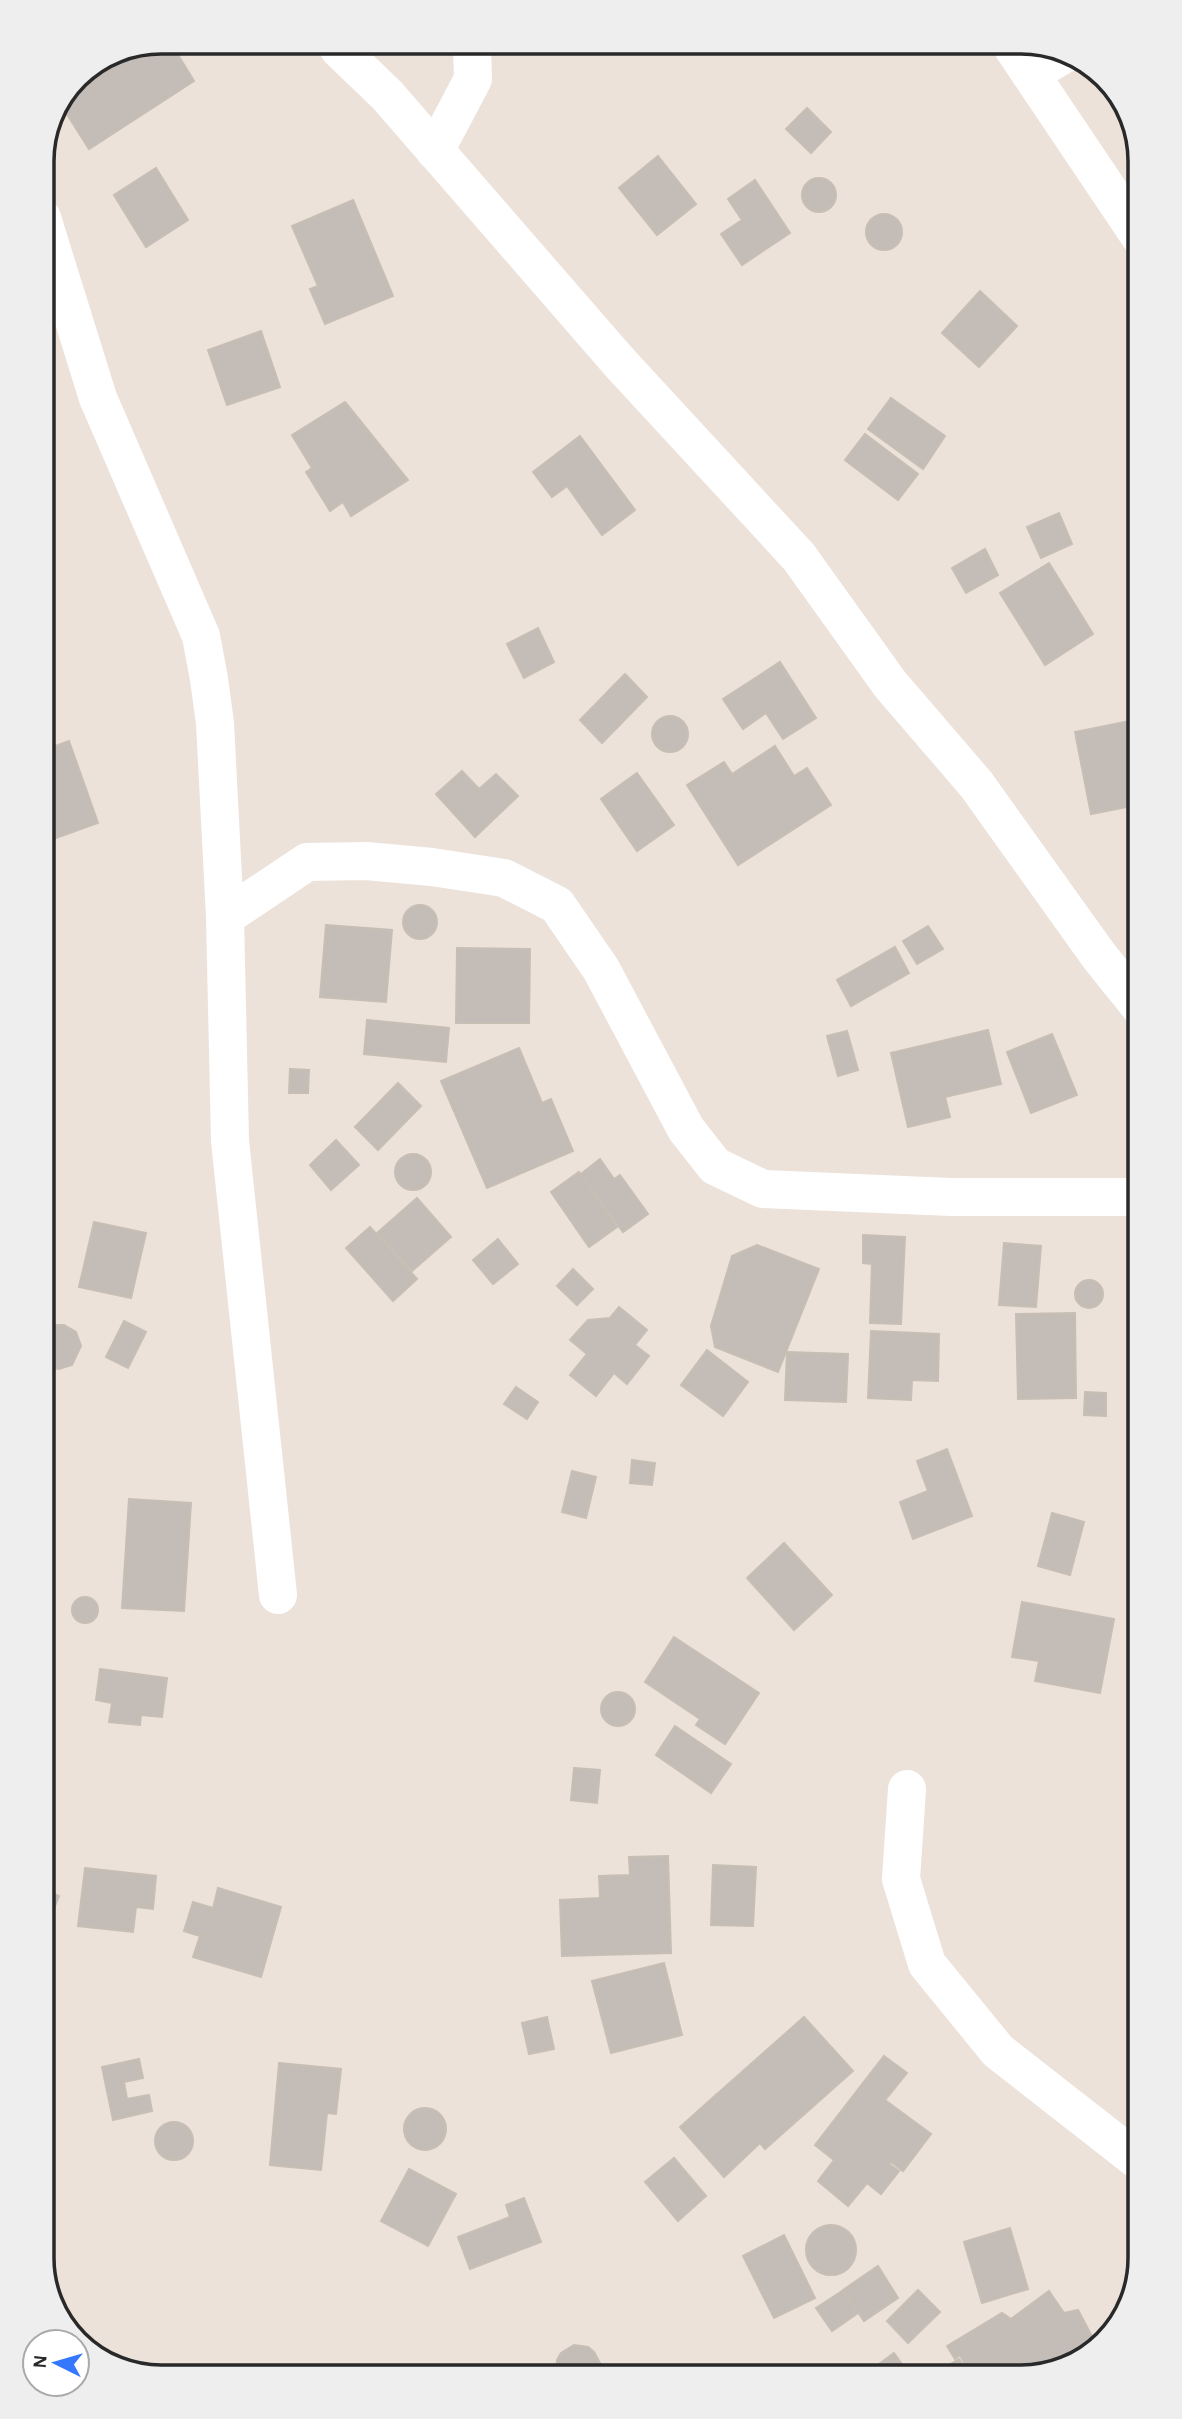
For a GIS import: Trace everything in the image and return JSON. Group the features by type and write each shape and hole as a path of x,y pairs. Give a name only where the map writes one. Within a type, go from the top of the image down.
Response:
{"street":[{"path":"344,54 387,95 619,362 799,557 890,684 976,784 1128,992"},
{"path":"435,151 472,79 472,54"},
{"path":"1017,54 1128,219"},
{"path":"1031,74 1055,60"},
{"path":"54,257 98,398 201,636 215,723 225,917 230,1141 278,1595"},
{"path":"225,917 307,862 379,862 504,878 557,905 601,969 686,1129 715,1166 762,1189 951,1197 1128,1197"},
{"path":"907,1789 901,1879 927,1964 998,2051 1128,2153"}],"building":[{"path":"177,54 194,81 89,149 66,113 76,96 108,69 127,60 148,55"},
{"path":"807,108 831,132 811,153 786,129"},
{"path":"658,156 696,204 657,235 619,188"},
{"path":"156,168 188,220 146,247 114,195"},
{"path":"819,178 831,183 836,195 831,207 819,212 807,207 802,195 807,183"},
{"path":"755,180 790,233 742,265 721,234 742,220 728,199"},
{"path":"353,200 393,296 325,324 310,289 318,286 292,226"},
{"path":"884,214 897,219 902,232 897,245 884,250 871,245 866,232 871,219"},
{"path":"980,291 1017,326 979,367 942,333"},
{"path":"261,331 280,387 227,405 208,350"},
{"path":"891,398 945,436 923,469 868,429"},
{"path":"345,402 408,480 351,516 343,502 330,511 306,472 312,468 292,435"},
{"path":"865,434 918,474 898,500 845,460"},
{"path":"580,436 635,510 602,535 567,486 552,497 533,472"},
{"path":"1059,513 1072,544 1041,558 1027,527"},
{"path":"985,549 998,575 966,593 952,568"},
{"path":"1049,563 1093,634 1045,665 1000,593"},
{"path":"538,628 554,662 524,678 507,644"},
{"path":"780,662 816,718 783,739 766,713 743,729 723,699"},
{"path":"625,674 647,697 602,743 580,720"},
{"path":"670,716 683,721 688,734 683,747 670,752 657,747 652,734 657,721"},
{"path":"1128,721 1128,807 1091,814 1075,732"},
{"path":"69,741 98,823 54,839 54,747"},
{"path":"775,746 794,776 807,768 831,805 738,865 687,785 724,762 732,774"},
{"path":"462,771 479,789 496,774 518,796 475,837 436,794"},
{"path":"637,773 674,825 637,851 601,799"},
{"path":"420,905 432,910 437,922 432,934 420,939 408,934 403,922 408,910"},
{"path":"326,925 392,930 386,1002 320,997"},
{"path":"928,926 943,949 917,964 903,941"},
{"path":"895,947 909,973 851,1006 837,980"},
{"path":"457,948 530,949 529,1023 456,1023"},
{"path":"367,1020 449,1028 446,1062 364,1054"},
{"path":"988,1030 1001,1084 945,1097 950,1117 908,1127 891,1053"},
{"path":"847,1031 858,1070 838,1076 827,1036"},
{"path":"1052,1034 1077,1095 1031,1113 1007,1052"},
{"path":"519,1048 542,1103 551,1099 573,1151 487,1188 441,1081"},
{"path":"290,1069 309,1070 308,1093 289,1093"},
{"path":"398,1083 421,1106 378,1150 355,1127"},
{"path":"336,1140 359,1165 331,1190 310,1165"},
{"path":"413,1154 426,1159 431,1172 426,1185 413,1190 400,1185 395,1172 400,1159"},
{"path":"600,1159 614,1179 620,1175 648,1214 623,1232 581,1174"},
{"path":"579,1172 617,1227 589,1247 551,1192"},
{"path":"417,1198 451,1237 412,1271 377,1233"},
{"path":"94,1222 146,1233 131,1298 79,1287"},
{"path":"370,1227 417,1279 393,1301 346,1248"},
{"path":"863,1235 905,1237 901,1324 870,1323 872,1264 863,1263"},
{"path":"498,1239 518,1264 493,1284 473,1260"},
{"path":"1004,1243 1041,1246 1036,1307 999,1305"},
{"path":"757,1245 819,1269 778,1372 715,1347 711,1326 732,1256"},
{"path":"573,1269 593,1289 577,1305 557,1286"},
{"path":"1089,1280 1099,1284 1103,1294 1099,1304 1089,1308 1079,1304 1075,1294 1079,1284"},
{"path":"619,1307 647,1330 635,1345 649,1356 627,1384 614,1373 596,1396 570,1375 587,1354 570,1340 588,1320 610,1318"},
{"path":"1075,1313 1076,1398 1018,1399 1016,1314"},
{"path":"124,1321 146,1332 128,1368 106,1357"},
{"path":"64,1325 76,1332 81,1346 72,1365 59,1369 54,1368 54,1327"},
{"path":"871,1331 939,1334 938,1381 912,1380 911,1400 868,1398"},
{"path":"707,1350 748,1382 723,1416 681,1385"},
{"path":"787,1352 848,1354 846,1402 785,1400"},
{"path":"516,1387 538,1402 527,1419 504,1404"},
{"path":"1085,1392 1106,1393 1106,1416 1084,1415"},
{"path":"947,1449 972,1516 913,1539 900,1502 928,1491 917,1461"},
{"path":"632,1460 655,1463 652,1485 630,1483"},
{"path":"572,1471 596,1477 586,1518 562,1512"},
{"path":"129,1499 191,1503 184,1611 122,1608"},
{"path":"1052,1513 1084,1522 1070,1575 1038,1566"},
{"path":"784,1543 832,1595 794,1630 747,1578"},
{"path":"85,1597 94,1601 98,1610 94,1619 85,1623 76,1619 72,1610 76,1601"},
{"path":"1022,1602 1114,1619 1100,1693 1035,1681 1039,1661 1012,1657"},
{"path":"674,1637 759,1693 725,1744 696,1725 700,1719 645,1682"},
{"path":"100,1669 167,1678 162,1717 141,1715 140,1725 109,1722 112,1703 96,1700"},
{"path":"618,1692 630,1697 635,1709 630,1721 618,1726 606,1721 601,1709 606,1697"},
{"path":"675,1726 731,1764 711,1793 656,1755"},
{"path":"574,1768 600,1770 597,1803 571,1800"},
{"path":"668,1856 671,1953 562,1956 560,1900 600,1898 599,1876 630,1875 629,1857"},
{"path":"713,1865 756,1867 753,1926 711,1925"},
{"path":"85,1868 156,1876 153,1909 136,1907 133,1932 78,1926"},
{"path":"218,1888 281,1907 261,1977 193,1957 200,1936 184,1931 193,1902 213,1908"},
{"path":"54,1894 59,1896 54,1908"},
{"path":"664,1963 682,2035 611,2053 592,1981"},
{"path":"547,2017 554,2049 529,2054 522,2023"},
{"path":"804,2017 853,2071 765,2149 717,2094"},
{"path":"884,2056 907,2073 885,2100 931,2134 903,2171 891,2162 889,2164 899,2171 881,2194 867,2183 848,2206 818,2181 834,2160 815,2145"},
{"path":"139,2059 143,2078 124,2082 127,2099 149,2095 152,2111 113,2120 102,2067"},
{"path":"279,2063 341,2069 336,2114 327,2113 321,2170 270,2165"},
{"path":"717,2094 760,2143 724,2177 680,2127"},
{"path":"425,2108 440,2114 446,2129 440,2144 425,2150 410,2144 404,2129 410,2114"},
{"path":"174,2122 187,2128 193,2141 187,2154 174,2160 161,2154 155,2141 161,2128"},
{"path":"674,2158 706,2196 678,2221 645,2182"},
{"path":"409,2169 456,2194 428,2246 381,2221"},
{"path":"524,2198 541,2242 470,2269 458,2237 510,2217 506,2205"},
{"path":"831,2225 848,2233 856,2250 848,2267 831,2275 814,2267 806,2250 814,2233"},
{"path":"1010,2228 1028,2289 982,2303 964,2242"},
{"path":"784,2235 815,2298 774,2318 743,2256"},
{"path":"878,2266 898,2298 864,2321 843,2290"},
{"path":"918,2290 940,2312 908,2343 887,2321"},
{"path":"842,2291 858,2313 832,2331 816,2308"},
{"path":"1049,2291 1064,2313 1078,2310 1092,2337 1061,2357 1020,2365 965,2365 960,2355 955,2359 947,2346 1002,2313 1011,2319"},
{"path":"574,2345 588,2347 601,2365 557,2365 561,2353"},
{"path":"894,2353 902,2365 878,2365"},
{"path":"959,2359 963,2365 949,2365"}]}
